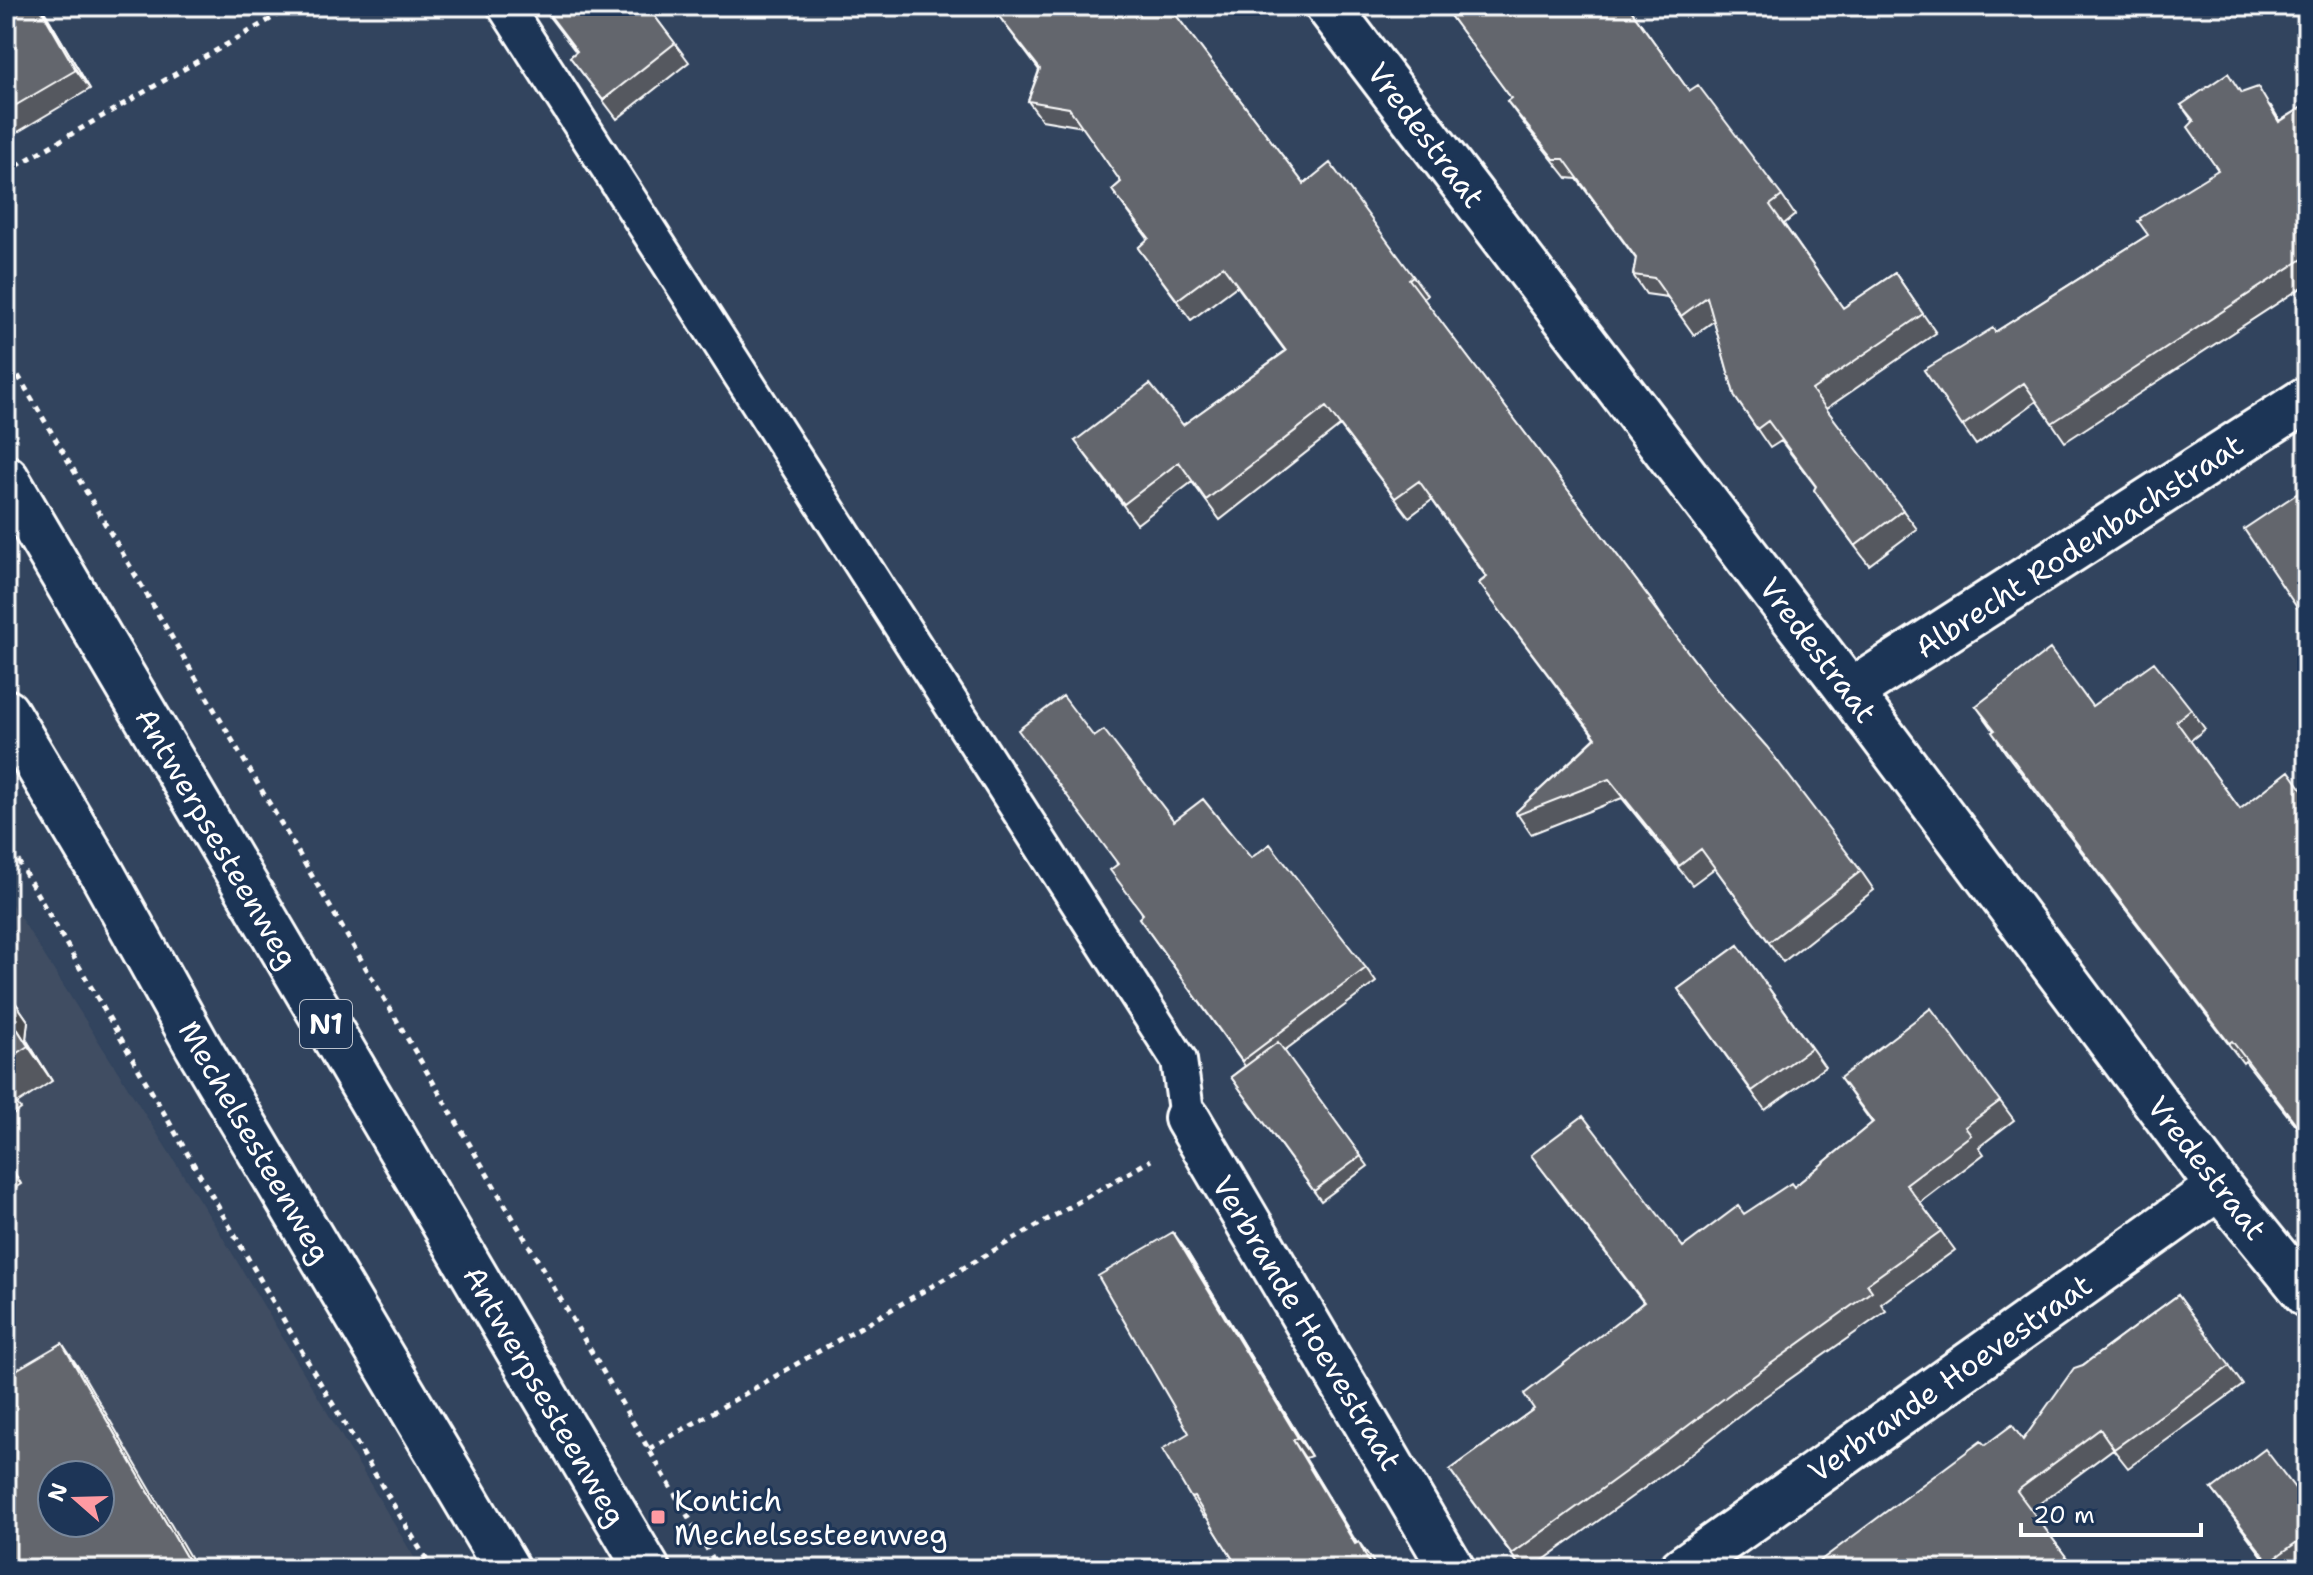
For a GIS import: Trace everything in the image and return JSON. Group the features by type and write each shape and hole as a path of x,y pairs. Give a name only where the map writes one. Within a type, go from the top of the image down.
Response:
{"street":[{"name":"Vredestraat","path":"1328,6 1850,692 2219,1187 2304,1285"},
{"name":"Albrecht Rodenbachstraat","path":"1850,692 2307,399"},
{"name":"Antwerpsesteenweg","path":"6,478 647,1569"},
{"name":"Mechelsesteenweg","path":"6,712 103,875 197,1045 507,1569"},
{"name":"Verbrande Hoevestraat","path":"1191,1126 1452,1569"},
{"name":"Verbrande Hoevestraat","path":"1682,1569 2219,1187"}],"lane":[{"path":"505,6 1179,1060 1191,1126"}],"path":[{"path":"6,172 293,6"},
{"path":"6,355 719,1569"},
{"path":"6,840 319,1381 432,1569"},
{"path":"649,1449 1191,1126"}],"shaded area":[{"path":"6,895 220,1233 421,1569 6,1569"}],"building":[{"path":"6,6 39,6 76,70 6,111"},
{"path":"543,6 647,6 675,43 603,100 570,57 577,51"},
{"path":"999,6 1169,6 1304,184 1330,163 1413,276 1409,279 1649,601 1721,695 1767,747 1861,871 1769,942 1701,849 1679,866 1609,779 1517,815 1516,812 1596,738 1479,583 1487,577 1419,481 1395,498 1326,407 1206,500 1179,462 1124,504 1075,441 1150,384 1183,425 1286,351 1223,266 1177,300 1138,248 1149,238 1112,190 1121,182 1069,108 1028,101 1040,69 998,15"},
{"path":"1443,6 1628,6 1689,91 1698,85 1782,196 1770,205 1843,308 1895,273 1923,314 1812,390 1903,510 1855,546 1768,421 1757,429 1735,397 1707,297 1681,316 1654,278 1633,275 1636,258 1564,159 1554,159 1507,101 1511,98"},
{"path":"2228,73 2241,93 2258,87 2279,122 2307,104 2307,256 2052,423 2024,383 1962,426 1924,370 1993,328 1995,332 2148,235 2138,221 2140,218 2218,170 2188,127 2194,121 2181,105"},
{"path":"2307,487 2307,621 2306,621 2244,529"},
{"path":"2050,649 2092,706 2154,662 2191,709 2176,721 2240,809 2289,771 2307,796 2307,1138 2232,1041 2229,1043 1992,732 1995,730 1976,706"},
{"path":"1063,696 1094,737 1104,730 1174,821 1203,799 1251,858 1270,844 1366,968 1242,1061 1139,918 1143,914 1110,870 1118,864 1018,730"},
{"path":"1738,945 1811,1048 1752,1091 1678,989"},
{"path":"1931,1008 2000,1101 1965,1127 1971,1135 1906,1184 1941,1231 1867,1284 1872,1291 1512,1554 1450,1470 1534,1409 1524,1394 1644,1302 1531,1155 1583,1116 1683,1247 1738,1206 1744,1214 1791,1183 1794,1187 1873,1122 1840,1078"},
{"path":"6,1011 28,1046 6,1060"},
{"path":"1278,1042 1361,1156 1314,1191 1231,1077"},
{"path":"1173,1232 1298,1438 1293,1440 1355,1544 1359,1542 1372,1569 1239,1569 1162,1449 1189,1433 1098,1276"},
{"path":"2178,1295 2230,1366 2114,1449 2100,1429 2017,1491 2070,1562 2061,1569 2003,1569 1997,1561 1987,1569 1809,1569 1981,1441 1985,1445 2012,1425 2023,1440 2074,1368 2083,1365"},
{"path":"62,1343 193,1569 6,1569 6,1376"},
{"path":"2265,1449 2307,1504 2307,1535 2269,1562 2212,1489"}],"place":[{"name":"Kontich Mechelsesteenweg","path":"658,1517"}]}
